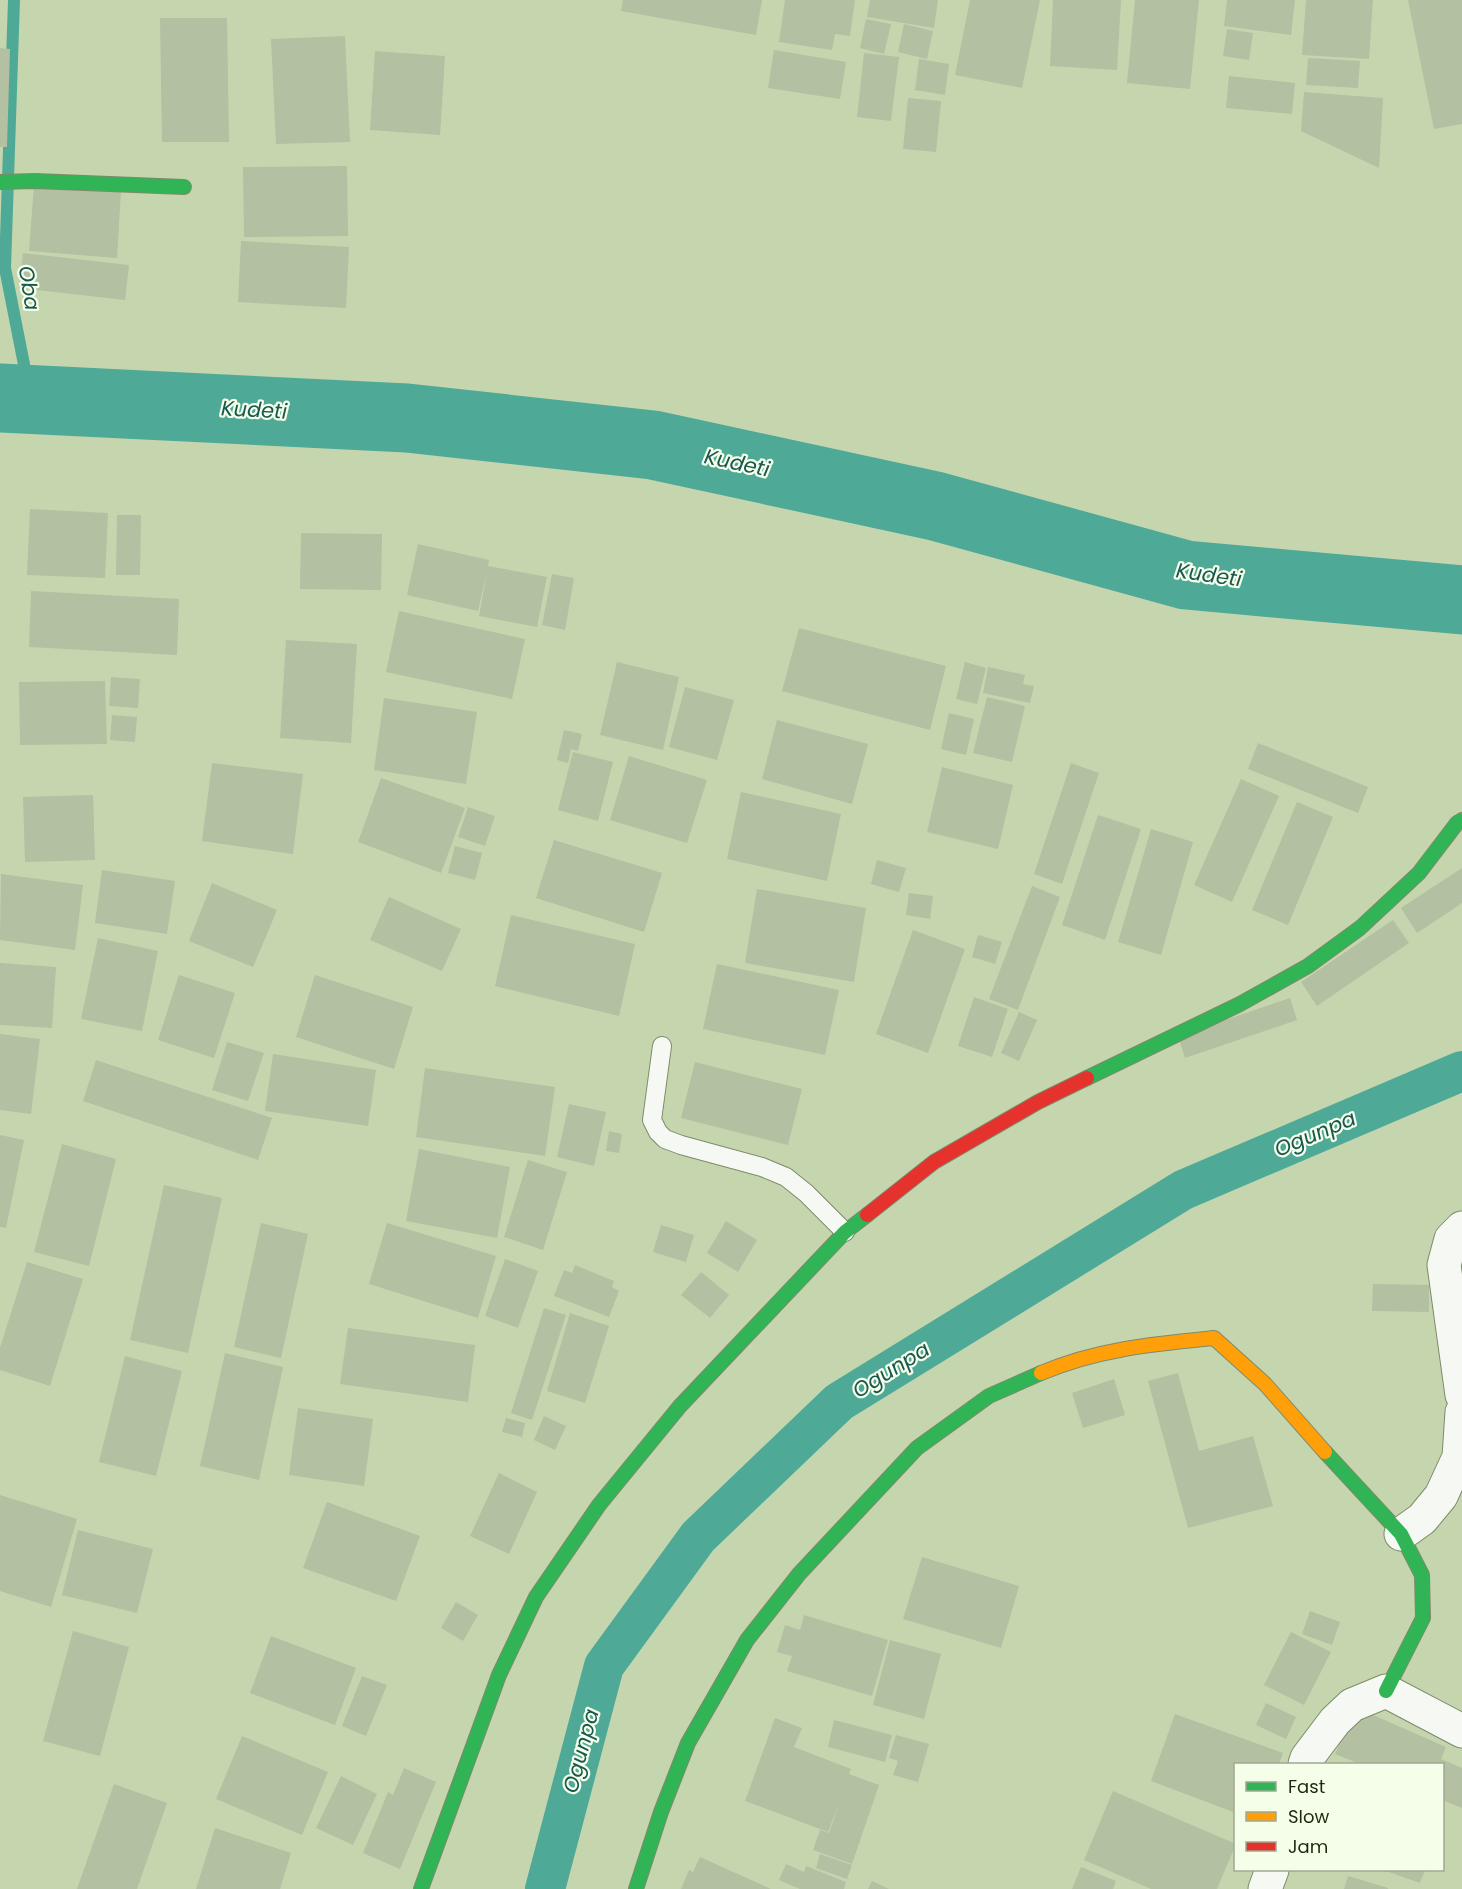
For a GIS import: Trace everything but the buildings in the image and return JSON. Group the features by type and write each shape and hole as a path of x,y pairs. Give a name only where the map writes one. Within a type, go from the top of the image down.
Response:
{"street":[{"path":"0,182 35,181 183,187"},
{"path":"421,1889 499,1675 536,1597 599,1505 680,1406 845,1232 934,1162 1029,1107 1240,1004 1308,966 1360,928 1419,873 1457,823 1462,820"},
{"path":"1462,1228 1451,1239 1444,1265 1462,1395"},
{"path":"636,1889 661,1812 688,1743 747,1640 799,1574 917,1448 989,1396 1062,1364 1126,1347 1214,1338 1264,1384 1401,1534 1422,1575 1423,1618 1386,1691 1352,1705 1335,1721 1305,1763"},
{"path":"1401,1534 1422,1519 1441,1496 1459,1457 1462,1412"},
{"path":"1386,1691 1462,1731"},
{"path":"1265,1889 1271,1871"}],"lane":[{"path":"662,1046 652,1120 658,1132 666,1139 681,1145 762,1167 786,1177 806,1193 845,1232"}],"waterway":[{"name":"Oba","path":"14,0 5,268 31,400"},
{"name":"Kudeti","path":"0,398 407,418 653,445 935,506 1186,575 1462,600"},
{"name":"Ogunpa","path":"545,1889 604,1666 698,1537 839,1402 1183,1190 1462,1071"}],"traffic: fast":[{"path":"0,182 35,181 184,187"},
{"path":"1087,1078 1240,1004 1308,966 1360,928 1419,873 1457,823 1462,820"},
{"path":"421,1889 499,1675 536,1597 599,1505 680,1406 845,1232 867,1215"},
{"path":"636,1889 661,1812 688,1743 747,1640 799,1574 917,1448 989,1396 1041,1373"},
{"path":"1325,1452 1401,1534 1422,1575 1423,1618 1386,1691"}],"traffic: slow":[{"path":"1041,1373 1105,1353 1148,1345 1214,1338 1265,1384 1325,1452"}],"traffic: jam":[{"path":"867,1215 934,1162 1038,1102 1087,1078"}]}
